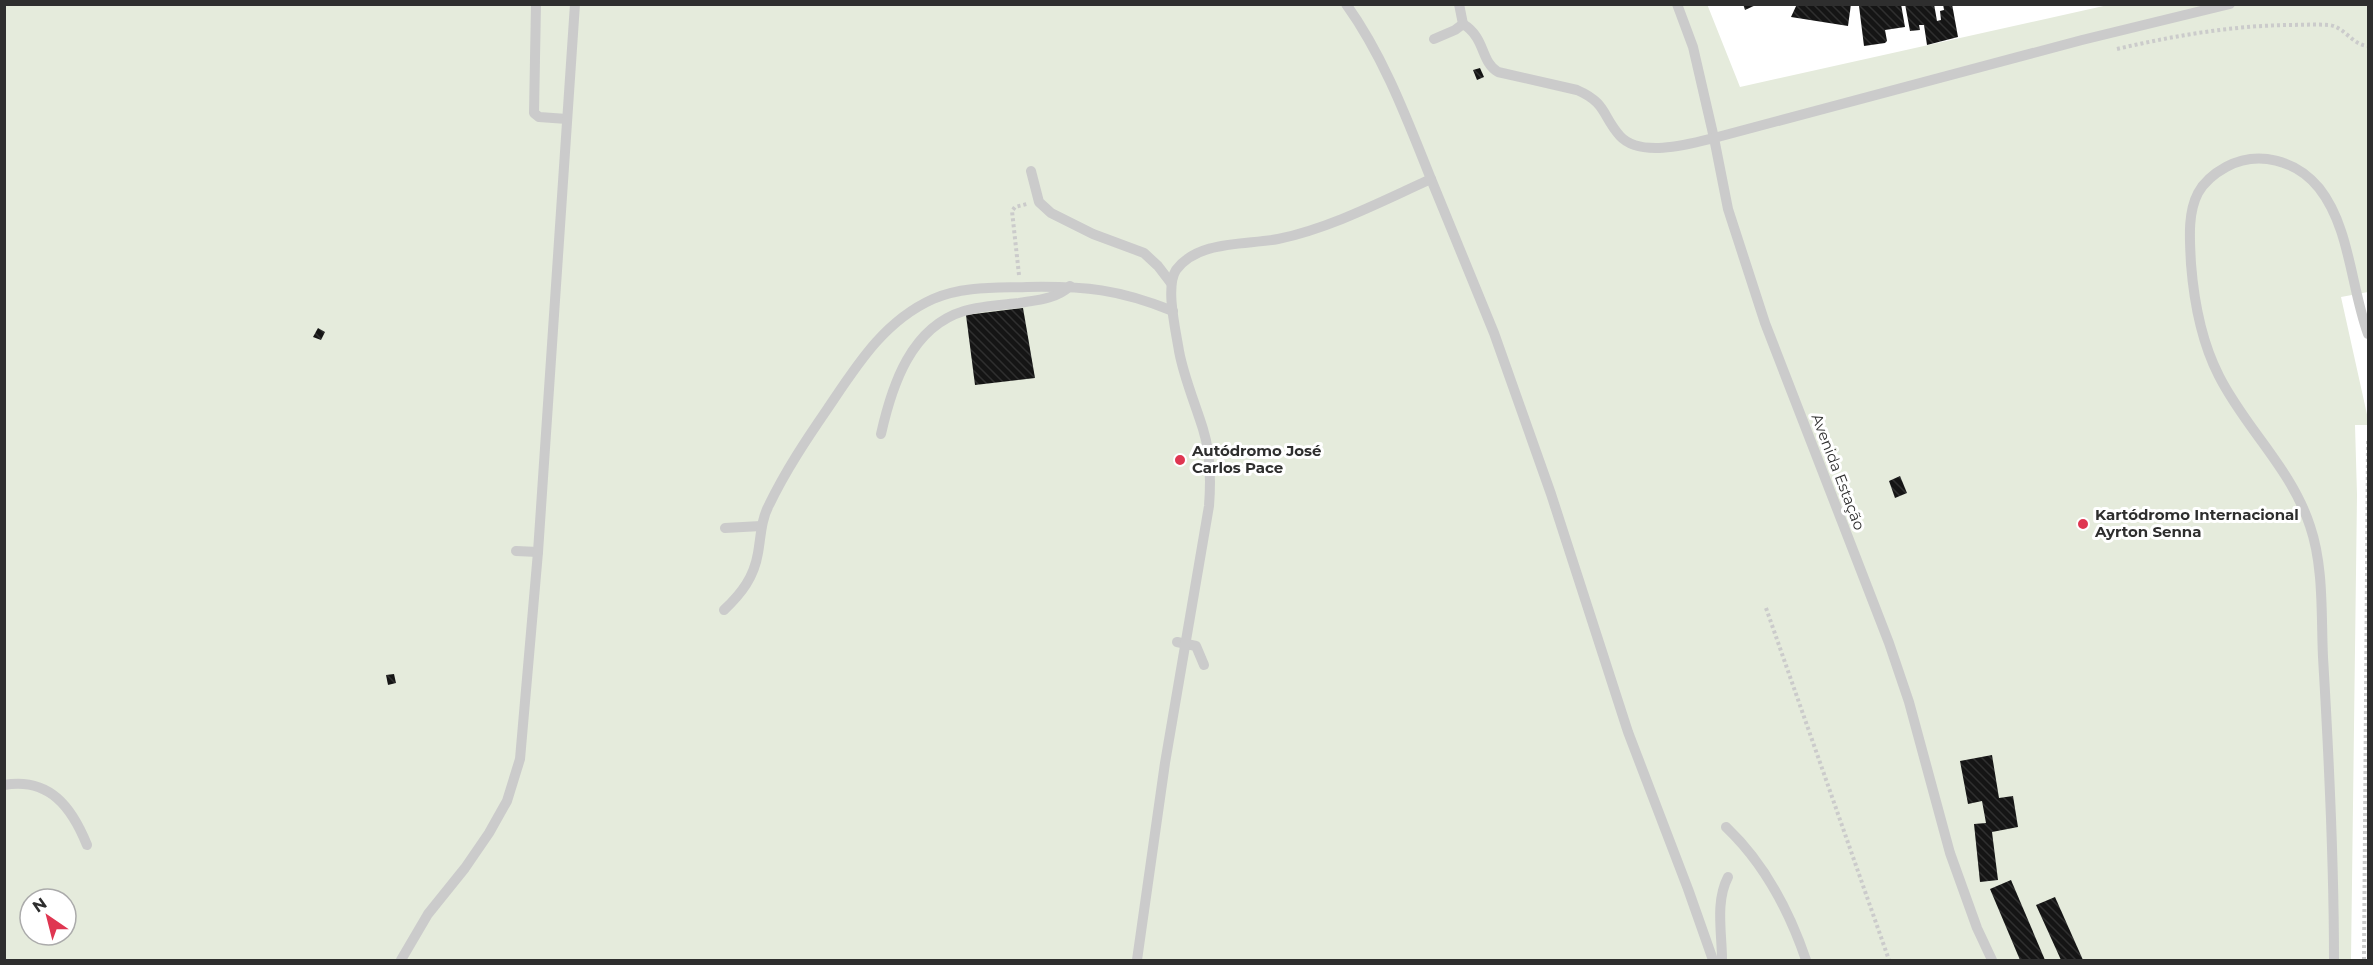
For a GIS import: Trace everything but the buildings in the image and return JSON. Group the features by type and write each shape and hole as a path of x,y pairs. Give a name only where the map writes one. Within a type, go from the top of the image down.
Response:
{"lane":[{"path":"536,4 534,112 539,117 567,119"},
{"path":"400,960 428,914 465,868 489,833 507,801 515,780 524,728 538,552 575,4"},
{"path":"1346,4 1384,69 1497,344 1551,494 1628,732 1713,960"},
{"path":"1459,4 1463,24 1479,38 1492,69 1587,94 1600,104 1620,136 1628,143 1646,147 1682,147 2082,40 2230,4"},
{"name":"Avenida Estação","path":"1677,4 1693,47 1728,209 1761,311 1889,643 1909,702 1939,815 1977,928 1992,960"},
{"path":"1434,39 1463,24"},
{"path":"2334,960 2326,700 2318,562 2310,526 2286,474 2219,377 2200,326 2194,294 2190,236 2192,212 2198,193 2209,179 2242,159 2254,158 2270,158 2295,168 2310,178 2330,205 2339,225 2368,334"},
{"path":"1031,171 1039,202 1061,220 1144,253 1171,283"},
{"path":"1137,960 1182,643 1209,506 1211,478 1203,430 1179,353 1171,283 1175,272 1182,264 1211,248 1279,239 1312,229 1431,179"},
{"path":"724,610 750,580 758,554 761,526 768,507 798,450 867,351 885,332 912,311 947,294 990,288 1070,286 1121,293 1173,311"},
{"path":"881,434 906,359 916,344 934,327 966,310 1047,298 1064,292 1070,286"},
{"path":"725,528 761,526"},
{"path":"516,550 538,552"},
{"path":"1182,643 1198,648 1204,665"},
{"path":"4,785 20,783 35,787 60,800 77,820 87,845"},
{"path":"1726,827 1749,850 1774,888 1790,918 1806,960"},
{"path":"1722,960 1720,900 1728,877"}],"path":[{"path":"2107,51 2184,34 2269,26 2333,26 2357,44 2368,46"},
{"path":"1020,288 1012,210 1015,207 1039,202"},
{"path":"2364,960 2368,438"},
{"path":"1766,608 1889,960"}],"green space":[{"name":"Autódromo José Carlos Pace","path":"1707,4 1740,87 2108,5 2368,5 2368,292 2341,297 2368,419 2368,425 2355,425 2357,495 2351,960 5,960 5,5"}],"place":[{"name":"Autódromo José Carlos Pace","path":"1180,460"},
{"name":"Kartódromo Internacional Ayrton Senna","path":"2083,524"}]}
